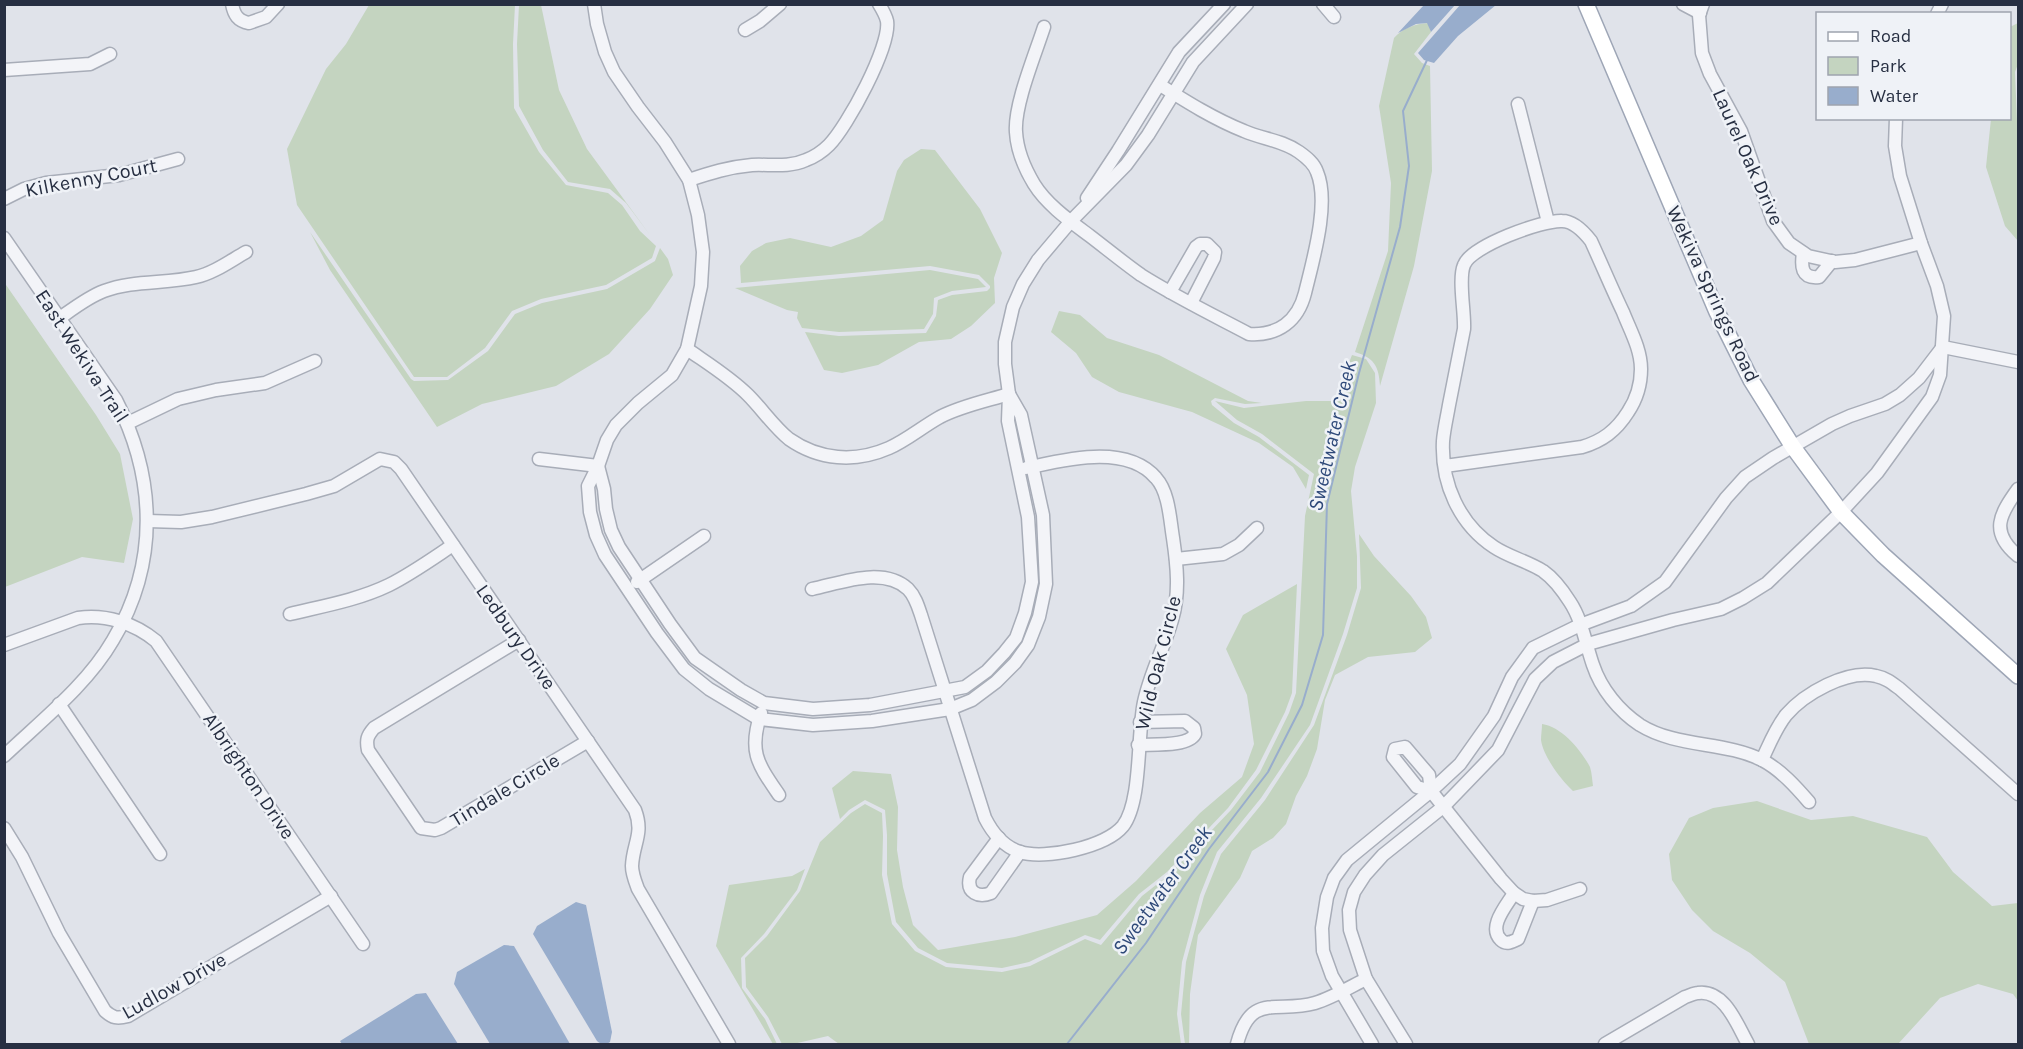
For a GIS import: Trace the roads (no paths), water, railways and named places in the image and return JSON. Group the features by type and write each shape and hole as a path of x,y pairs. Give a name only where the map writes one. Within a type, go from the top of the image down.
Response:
{"main road":[{"name":"Wekiva Springs Road","path":"1586,4 1717,312 1751,380 1793,447 1841,512 1883,555 2019,676"}],"street":[{"path":"232,6 239,19 249,23 266,18 278,4"},
{"path":"594,4 604,52 614,72 665,142 689,180 699,215 703,252 701,286 687,349 672,375 616,425 607,440 588,486 590,512 596,535 605,555 684,669 709,689 759,719 813,725 872,721 950,709 972,700 996,682 1015,663 1028,645 1046,584 1043,515 1021,416 1009,394"},
{"path":"745,30 780,4"},
{"path":"689,180 723,169 753,165 785,166 805,161 828,146 845,126 875,68 887,22 879,4"},
{"path":"1071,221 1118,152 1179,52 1224,4"},
{"path":"1323,4 1334,17"},
{"path":"1683,4 1701,9"},
{"path":"598,466 611,530 619,546 695,658 718,676 764,703 813,709 870,705 965,687 987,671 1016,638 1032,582 1028,517 1008,421 1009,394 1005,342 1013,307 1023,284 1038,260 1071,221 1126,165 1193,62 1246,5"},
{"name":"Laurel Oak Drive","path":"1701,9 1699,35 1702,53 1710,74 1741,131 1773,221 1789,243 1808,256 1832,261 1855,260 1920,243"},
{"path":"1044,27 1018,109 1016,131 1022,157 1035,185 1071,221 1139,273 1170,292 1249,334 1261,335 1276,332 1287,324 1298,311 1314,257 1323,202 1321,184 1316,170 1298,151 1221,121 1160,85"},
{"path":"4,70 90,64 110,54"},
{"path":"1518,104 1548,222"},
{"path":"1406,1044 1366,979 1350,930 1349,910 1354,892 1365,875 1383,855 1443,807 1498,750 1535,679 1553,662 1588,644 1672,620 1721,609 1767,583 1841,512 1889,458 1932,397 1940,375 1944,316 1937,286 1920,243 1900,176 1895,146 1896,120"},
{"name":"Kilkenny Court","path":"4,199 24,189 46,183 119,175 178,159"},
{"path":"1445,465 1596,443 1622,423 1631,408 1638,389 1641,368 1638,347 1591,241 1581,228 1564,220 1548,222 1488,243 1468,258 1463,266 1465,315 1443,441 1445,465 1449,489 1462,517 1476,532 1493,546 1544,572 1560,588 1572,605 1604,689 1621,710 1641,726 1672,739 1733,750 1762,760 1783,774 1809,802"},
{"name":"East Wekiva Trail","path":"4,237 116,400 128,423 143,472 147,521 142,568 123,622 113,641 59,704 4,756"},
{"path":"1170,292 1196,247 1200,244 1207,244 1215,252 1214,258 1191,303"},
{"path":"60,318 89,298 105,291 138,284 197,277 246,252"},
{"path":"1803,253 1804,273 1809,276 1819,277 1832,261"},
{"path":"1372,1044 1340,992 1323,951 1322,928 1327,897 1334,878 1347,860 1431,791 1460,764 1494,716 1512,677 1533,648 1580,625 1631,606 1665,582 1726,498 1745,477 1832,424 1885,404 1900,395 1919,378 1943,347"},
{"path":"1943,347 2019,362"},
{"path":"687,349 748,395 787,437 806,449 826,456 856,457 876,453 891,447 941,416 1009,394"},
{"path":"128,423 178,399 216,390 265,383 315,361"},
{"name":"Wild Oak Circle","path":"1019,469 1062,459 1095,457 1111,458 1144,467 1157,479 1168,502 1178,583 1173,618 1144,699 1135,792 1130,814 1122,828 1102,841 1084,848 1041,854 1020,852"},
{"name":"Ledbury Drive","path":"147,521 182,522 212,517 334,486 375,461 387,459 394,462 624,791 638,816 639,833 632,864 632,875 729,1044"},
{"path":"538,459 598,466"},
{"path":"2019,489 2006,507 2001,518 2000,530 2007,544 2019,556"},
{"path":"1176,559 1223,554 1239,545 1257,528"},
{"path":"629,588 704,536"},
{"path":"290,614 362,595 387,585 453,545"},
{"path":"812,588 874,577 891,579 908,589 915,599 985,818 991,830 999,838 1020,852 991,893 984,896 976,895 970,890 970,877 999,838"},
{"path":"1032,582 1046,584"},
{"name":"Albrighton Drive","path":"4,645 78,618 90,616 123,622 147,634 161,648 363,944"},
{"name":"Tindale Circle","path":"519,640 374,728 368,734 369,750 421,828 435,830 441,828 588,741"},
{"path":"1762,760 1786,715 1806,698 1836,681 1851,676 1874,675 1900,689 2019,794"},
{"path":"764,703 755,733 755,749 757,760 779,795"},
{"path":"59,704 160,854"},
{"path":"1138,745 1185,742 1193,739 1195,734 1194,728 1185,721 1140,723"},
{"path":"1431,791 1514,893 1523,899 1547,900 1580,888"},
{"name":"Ludlow Drive","path":"4,828 22,857 74,961 105,1011 111,1017 118,1019 128,1016 331,896"},
{"path":"1514,893 1497,920 1498,938 1505,943 1518,939 1533,901"},
{"path":"1237,1044 1251,1015 1261,1008 1317,1003 1366,979"},
{"path":"1605,1044 1685,997 1699,993 1709,994 1726,1006 1748,1044"}],"water":[{"path":"1424,5 1455,5 1431,32 1427,23 1416,24 1398,33"},
{"path":"1460,5 1496,5 1458,36 1434,63 1424,60 1418,53"},
{"path":"576,902 586,905 612,1032 610,1042 605,1044 597,1041 533,934 537,926"},
{"path":"504,945 514,946 570,1044 490,1044 454,984 457,972"},
{"path":"426,993 458,1044 342,1044 340,1041 416,994"}],"waterway":[{"name":"Sweetwater Creek","path":"1067,1044 1146,943 1209,849 1268,772 1302,705 1323,635 1327,504 1359,373 1400,227 1409,166 1403,111 1428,58"}]}
